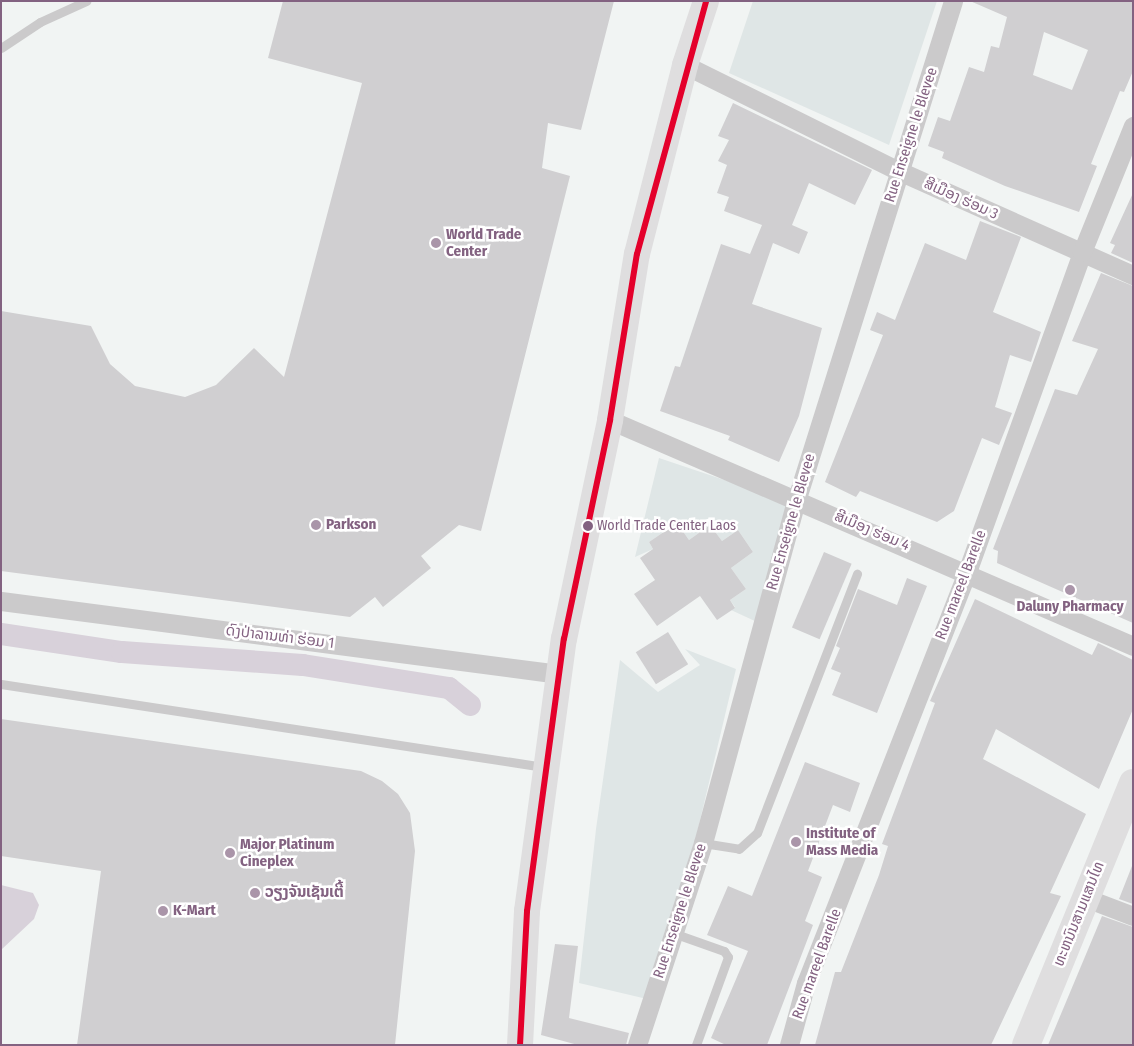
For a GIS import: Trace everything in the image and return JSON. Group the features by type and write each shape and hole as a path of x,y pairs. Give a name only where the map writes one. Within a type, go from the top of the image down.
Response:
{"main road":[{"name":"ທະຫນົນສາມແສນໄທ","path":"1026,1045 1086,898 1127,812 1133,783"}],"street":[{"path":"520,1045 527,911 544,767 559,674 610,420 637,254 685,65 706,1"},
{"name":"Rue Enseigne le Blevee","path":"637,1045 702,843 797,498 953,1"},
{"name":"ສີເມືອງ ຮ່ອມ 3","path":"685,65 899,171 1133,274"},
{"name":"Rue mareel Barelle","path":"789,1045 806,983 967,572 1082,252 1133,126"},
{"name":"ສີເມືອງ ຮ່ອມ 4","path":"610,420 797,498 1133,646"},
{"name":"ດົງປ່າລານທ່າ ຮ່ອມ 1","path":"1,601 559,674"},
{"path":"1086,898 1133,916"}],"lane":[{"path":"1,48 40,22 86,1"},
{"path":"702,843 739,849 757,833 857,574"},
{"path":"1,684 544,767"},
{"path":"673,933 724,951 728,957 696,1045"}],"shaded area":[{"path":"753,1 937,1 889,145 729,73"},
{"path":"659,458 787,501 757,622 731,610 735,607 730,600 746,589 731,568 753,552 738,530 722,541 710,525 689,540 677,523 649,542 653,549 635,557"},
{"path":"685,649 736,669 697,833 647,999 579,983 596,829 620,660 658,692 700,665"},
{"path":"1,885 33,893 39,905 34,919 1,950"}],"building":[{"name":"World Trade Center","path":"283,1 614,1 581,130 548,123 542,168 570,176 481,531 459,525 421,556 431,568 383,607 375,597 350,617 1,571 1,311 91,326 110,364 135,386 185,397 216,385 254,348 284,377 362,83 268,58"},
{"path":"970,1 1133,1 1133,71 1124,92 1120,91 1091,164 1097,166 1079,212 1005,186 942,158 944,152 928,146 938,117 950,121 969,67 984,72 991,46 999,48 1007,17","holes":["1044,32 1088,50 1072,90 1033,75"]},
{"path":"733,103 872,170 855,205 809,183 792,225 808,232 799,254 773,243 752,304 822,328 799,416 779,462 728,440 730,436 660,411 675,366 680,367 721,244 750,254 762,225 724,211 729,197 717,193 727,165 718,161 729,140 718,136"},
{"path":"1133,193 1133,263 1111,253 1115,245 1110,243"},
{"path":"980,221 1021,237 993,312 1041,332 1031,362 1010,355 995,407 1012,413 999,445 982,438 954,511 937,522 860,491 856,497 825,482 883,335 870,330 877,312 895,320 925,243 966,260"},
{"path":"1101,273 1133,286 1133,623 997,563 998,551 993,549 1055,389 1077,395 1098,349 1072,341"},
{"path":"677,523 689,540 710,525 722,541 738,530 753,552 731,568 746,589 730,600 735,608 717,620 700,596 657,626 634,594 655,580 640,558 653,549 649,542"},
{"path":"824,552 852,564 820,639 792,627"},
{"path":"907,578 927,586 877,713 832,695 841,673 831,669 840,648 836,646 858,589 897,605"},
{"path":"975,599 1092,655 1098,643 1133,660 1133,709 1099,789 996,729 983,759 1086,814 1050,893 1061,896 991,1045 815,1045 835,972 841,972 879,875 888,846 882,844 935,703 930,701"},
{"path":"668,632 688,664 656,684 636,652"},
{"name":"ວຽງຈັນເຊັນເຕີ້","path":"1,719 361,771 382,781 398,794 410,813 415,851 395,1045 77,1045 101,871 1,856"},
{"path":"805,762 860,783 850,812 833,805 808,871 822,877 805,921 813,925 767,1045 726,1045 711,1038 748,951 707,935 728,886 752,896"},
{"path":"1133,867 1133,904 1119,899"},
{"path":"1102,916 1133,927 1133,1045 1048,1045"},
{"path":"555,944 578,946 569,1018 629,1033 626,1045 578,1045 541,1035"}],"waterway":[{"path":"1,634 122,652 303,665 449,688 470,705"}],"transit line":[{"path":"520,1045 527,911 564,639 610,420 637,254 706,1"}],"place":[{"name":"World Trade Center","path":"436,243"},
{"name":"Parkson","path":"316,525"},
{"name":"World Trade Center Laos","path":"588,526"},
{"name":"Daluny Pharmacy","path":"1070,590"},
{"name":"Institute of Mass Media","path":"796,842"},
{"name":"Major Platinum Cineplex","path":"230,853"},
{"name":"ວຽງຈັນເຊັນເຕີ້","path":"255,893"},
{"name":"K-Mart","path":"163,911"}]}
